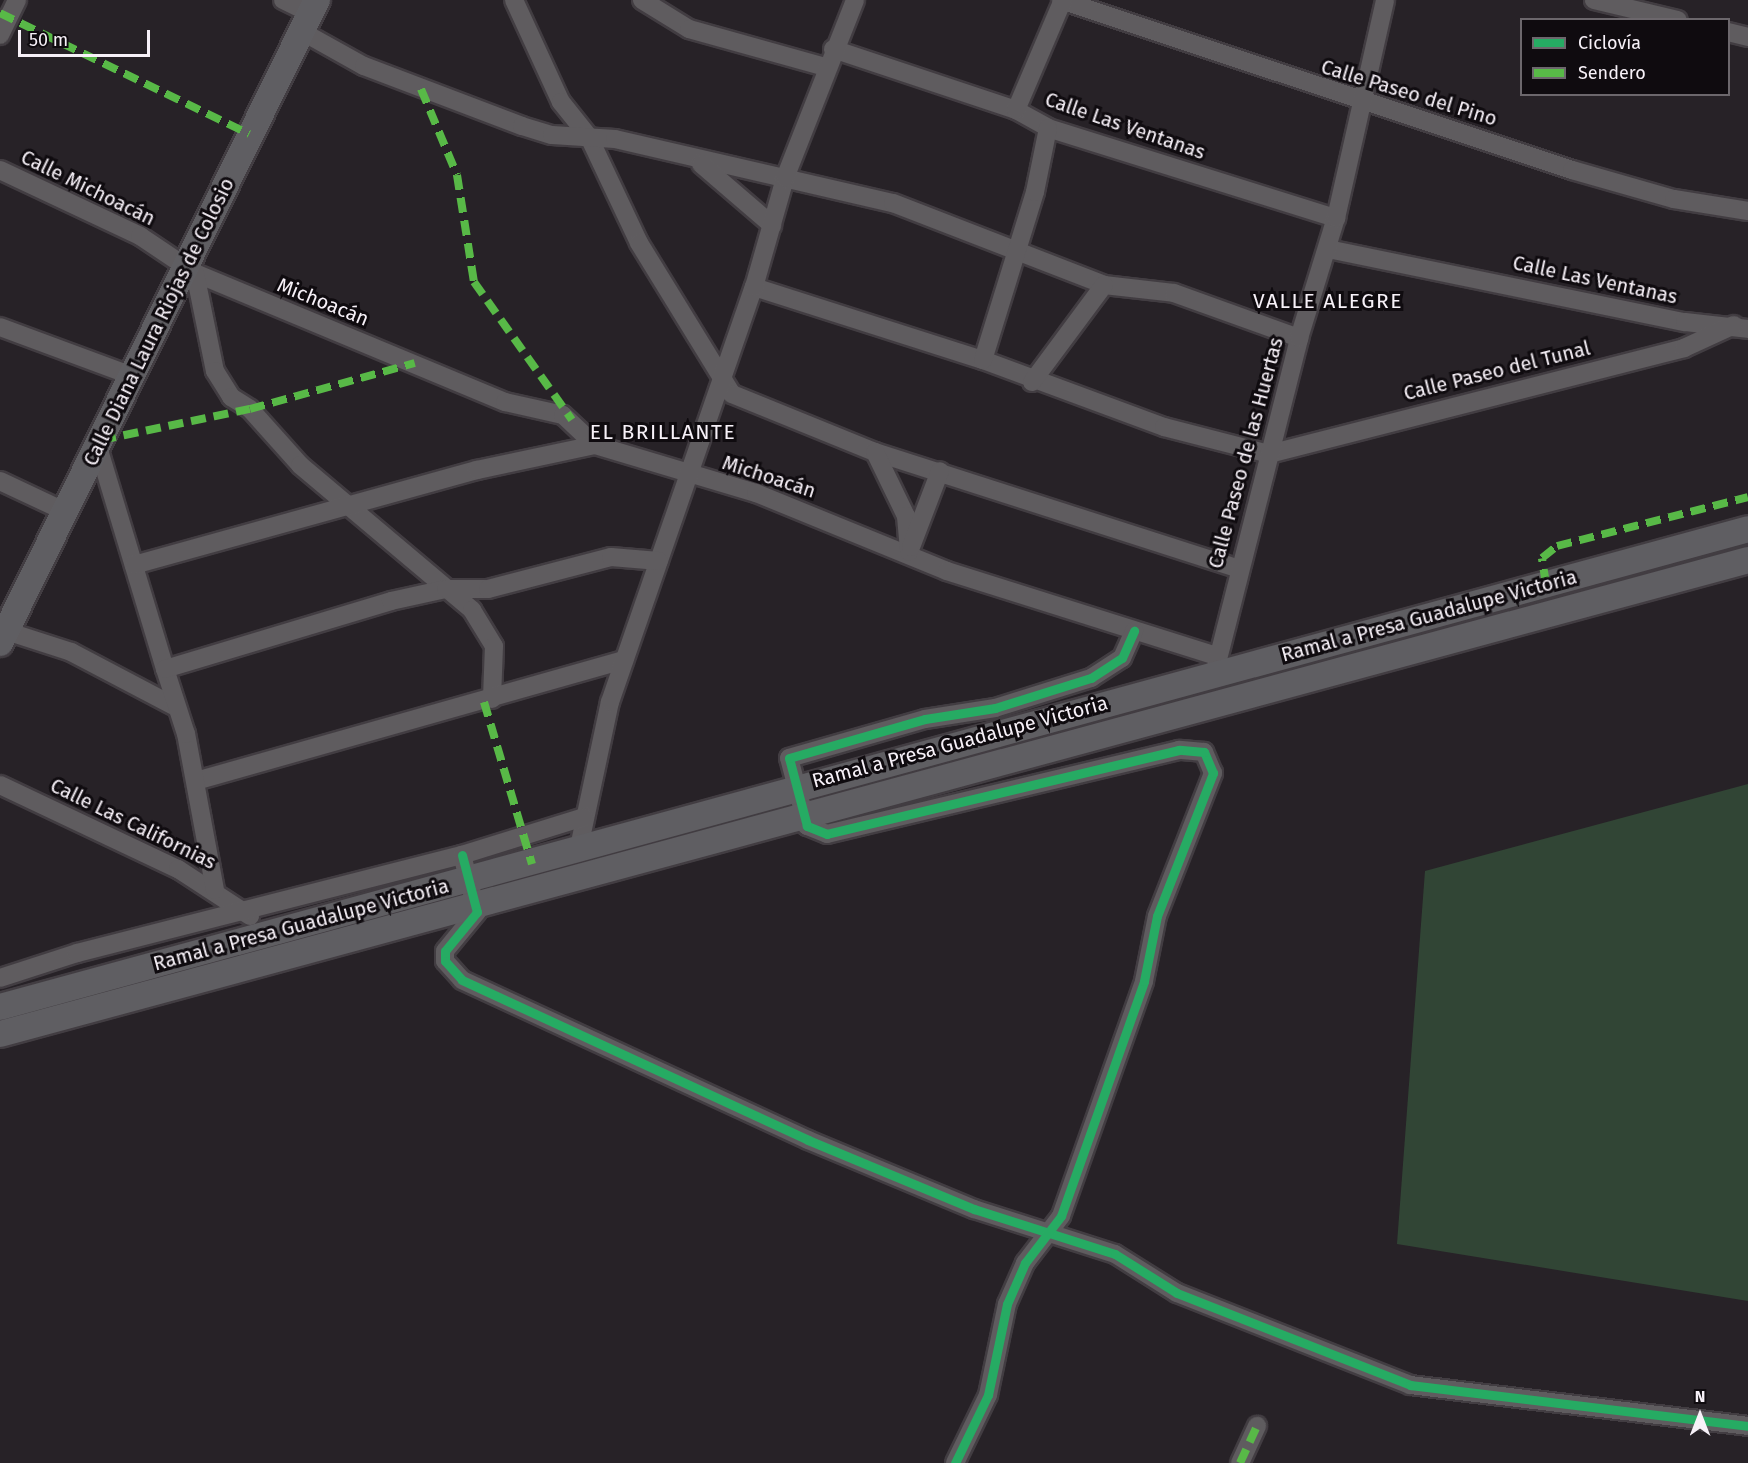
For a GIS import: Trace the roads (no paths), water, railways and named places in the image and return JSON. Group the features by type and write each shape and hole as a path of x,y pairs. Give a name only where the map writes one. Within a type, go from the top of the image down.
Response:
{"main road":[{"name":"Calle Diana Laura Riojas de Colosio","path":"1,635 68,513 98,447 190,271 310,15"},
{"name":"Ramal a Presa Guadalupe Victoria","path":"0,1007 272,931 578,852 1216,665 1748,529"},
{"name":"Ramal a Presa Guadalupe Victoria","path":"0,1034 478,905 802,814 1748,560"}],"street":[{"path":"0,35 17,0"},
{"path":"283,0 310,15 407,84 552,135 589,137 651,147 699,163 785,178 893,203 1014,248 1104,285 1174,293 1299,338"},
{"path":"514,0 561,102 589,137 676,309 724,375 732,394 750,404 875,452 1239,568"},
{"path":"642,0 689,29 825,67"},
{"path":"578,852 598,742 624,660 754,287 785,178 825,67 855,0"},
{"path":"1016,110 1062,0"},
{"name":"Calle Paseo del Pino","path":"1062,0 1360,103 1618,184 1748,211"},
{"name":"Calle Paseo de las Huertas","path":"1216,665 1299,338 1336,218 1360,103 1385,0"},
{"path":"1594,0 1670,18"},
{"path":"1730,32 1748,37"},
{"name":"Calle Las Ventanas","path":"833,49 1016,110 1048,128 1336,218"},
{"path":"983,360 1014,248 1035,192 1048,128"},
{"path":"699,163 772,225"},
{"name":"Calle Michoacán","path":"0,170 140,236 190,271"},
{"name":"Calle Las Ventanas","path":"1328,249 1685,322 1741,327"},
{"path":"190,271 212,360 231,397 250,409 300,465 472,610 494,646 492,699"},
{"name":"Michoacán","path":"190,271 516,406 564,415 595,445 689,477 756,493 909,552 947,571 1134,631 1216,665"},
{"path":"1032,382 1104,285"},
{"path":"754,287 983,360 1032,382 1164,427 1269,454"},
{"path":"0,327 135,377"},
{"name":"Calle Paseo del Tunal","path":"1269,454 1684,348 1741,327"},
{"path":"134,565 351,506 595,445"},
{"path":"98,447 196,781 215,890"},
{"path":"875,452 906,516 909,552"},
{"path":"909,552 940,471"},
{"path":"0,481 68,513"},
{"path":"165,669 446,589 488,589 611,557 659,561"},
{"path":"955,1463 988,1395 1007,1304 1025,1263 1060,1216 1144,981 1156,916 1210,784 1209,758 1197,748 1179,750 827,834 807,826 789,758 925,719 994,708 1091,678 1122,658 1134,631"},
{"path":"1,635 61,648 174,706"},
{"path":"196,781 624,660"},
{"name":"Calle Las Californias","path":"0,785 215,890 244,914 272,931"},
{"path":"0,978 118,942 244,914 462,855 584,817"},
{"path":"462,855 472,879 478,905 445,951 445,961 462,980 808,1140 1046,1235 1115,1254 1177,1293 1410,1385 1748,1426"},
{"path":"1240,1463 1257,1426"}],"district":[{"name":"VALLE ALEGRE","path":"1328,301"},
{"name":"EL BRILLANTE","path":"663,432"}]}
